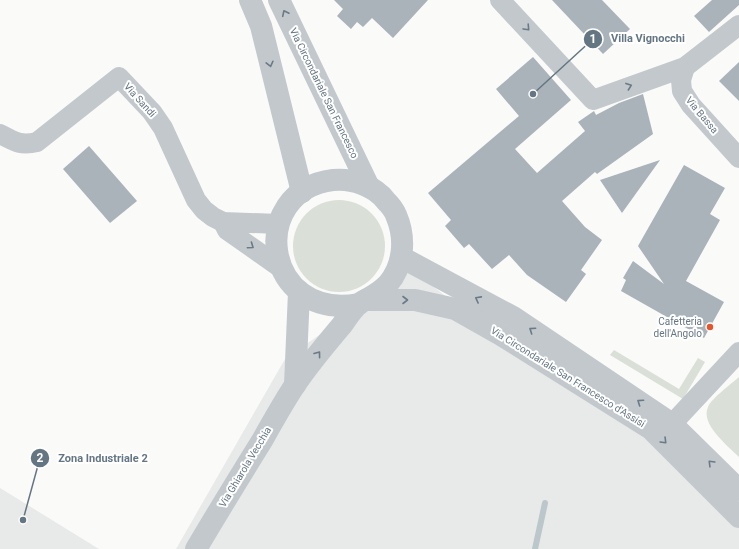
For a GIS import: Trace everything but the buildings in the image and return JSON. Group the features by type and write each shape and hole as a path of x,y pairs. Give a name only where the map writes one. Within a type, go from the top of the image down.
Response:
{"street":[{"path":"250,0 261,26 302,192"},
{"name":"Via Circondariale San Francesco","path":"279,0 368,187"},
{"path":"500,0 593,100 685,67 739,25"},
{"name":"Via Bassa","path":"685,67 681,80 682,91 691,105 739,158"},
{"name":"Via Sandi","path":"0,134 15,142 27,145 37,142 119,77 152,112 163,128 196,200 204,210 223,222 279,224"},
{"name":"Via Circondariale San Francesco d'Assisi","path":"363,302 375,296 388,283 399,266 403,250 402,232 396,214 384,198 368,187 353,181 334,180 316,184 302,192 289,204 279,224 276,240 277,257 281,268 285,276 299,292 311,300 329,306 347,306 363,302 415,300 455,309 501,335 651,429 739,517"},
{"name":"Via Sandi","path":"223,222 228,230 281,268"},
{"name":"Via Circondariale San Francesco d'Assisi","path":"401,257 513,317 672,424 739,490"},
{"name":"Via Ghiarola Vecchia","path":"295,386 299,292"},
{"name":"Via Ghiarola Vecchia","path":"196,549 295,386 363,302"},
{"path":"672,424 739,352"}],"shaded area":[{"path":"339,200 357,204 371,214 381,228 385,246 381,264 371,278 357,288 339,292 321,288 307,278 297,264 293,246 297,228 307,214 321,204"},
{"path":"412,270 462,309 739,503 739,549 176,549 285,359"},
{"path":"614,350 679,389 698,358 705,362 683,399 610,355"},
{"path":"739,377 739,457 716,434 711,427 707,414 708,407 713,400"},
{"path":"0,488 99,549 0,549"}],"waterway":[{"path":"535,549 545,503"}],"place":[{"name":"Villa Vignocchi","path":"533,94"},
{"name":"Cafetteria dell'Angolo","path":"710,327"},
{"name":"Zona Industriale 2","path":"23,520"}]}
